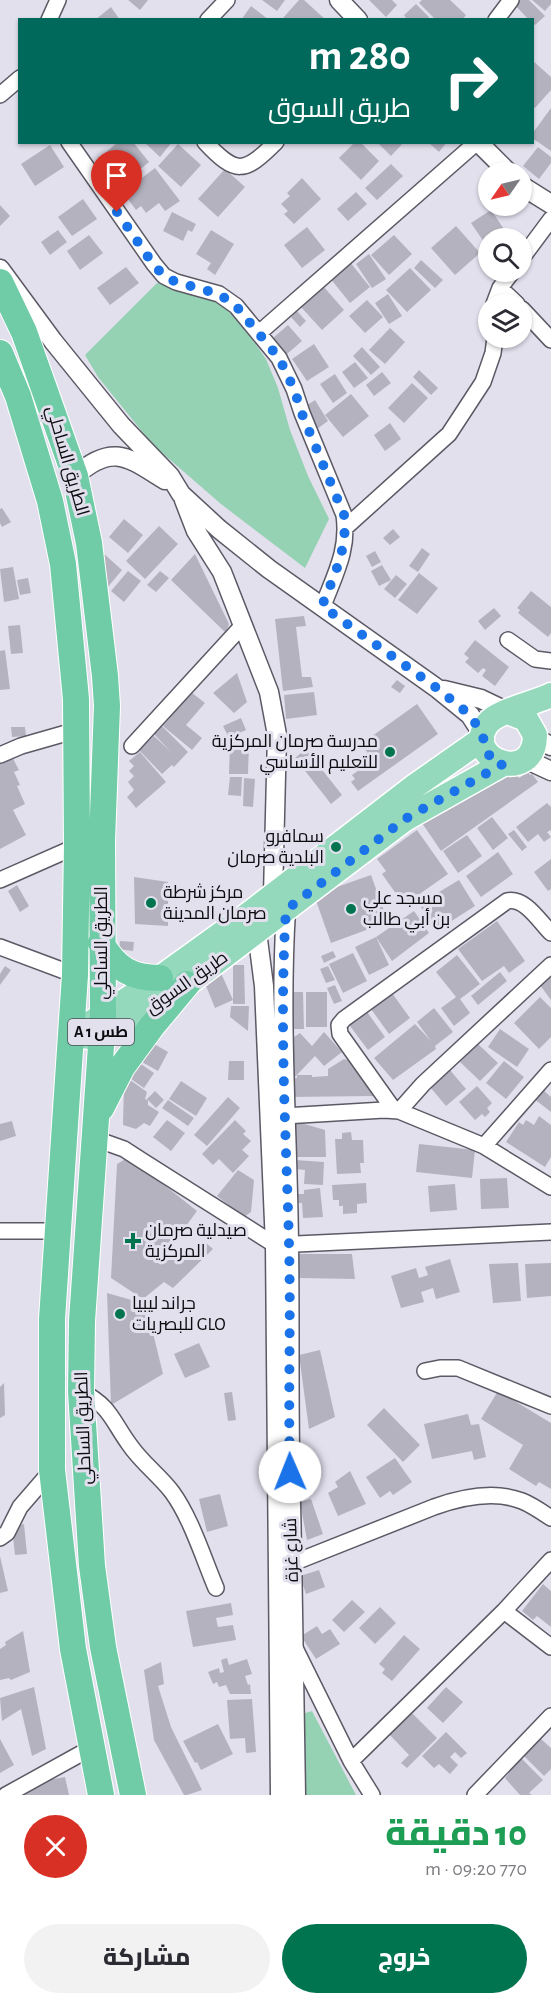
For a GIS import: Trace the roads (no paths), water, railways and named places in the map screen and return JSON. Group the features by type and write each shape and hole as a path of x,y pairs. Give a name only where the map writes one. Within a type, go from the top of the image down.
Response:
{"highway":[{"name":"الطريق الساحلي","path":"0,282 24,332 75,476 89,543 107,706 101,1028 82,1321 81,1391 92,1566 103,1647 132,1795"},
{"name":"الطريق الساحلي","path":"0,353 21,406 50,501 63,564 76,699 75,975 52,1319 52,1470 73,1649 101,1795"},
{"path":"101,944 113,962 131,974 146,978 160,978"},
{"path":"96,1128 122,1067 187,984"},
{"path":"52,1319 82,1321"}],"main road":[{"path":"508,712 526,719 531,724 533,746 489,755 482,737 485,727 495,716 551,695"},
{"name":"طريق السوق","path":"280,903 423,780 482,737"},
{"name":"طريق السوق","path":"101,1028 160,978 253,923 405,819 533,746"},
{"name":"طريق السوق","path":"101,1028 116,1032 187,984 253,923"},
{"path":"72,1035 101,1028"}],"street":[{"path":"50,18 57,0"},
{"path":"210,18 227,0"},
{"path":"339,0 356,18"},
{"path":"498,18 512,0"},
{"path":"70,144 153,264 164,276 176,282 219,294 236,306 279,358 294,389 344,515 346,527 344,549 322,606"},
{"path":"207,144 223,161 237,167 249,165 274,144"},
{"path":"259,333 476,144"},
{"path":"480,144 498,162"},
{"path":"532,192 551,204"},
{"path":"532,245 551,219"},
{"path":"0,269 52,341 121,425 170,476 179,491"},
{"path":"498,294 505,282"},
{"path":"500,288 506,294"},
{"path":"532,320 551,340"},
{"path":"346,527 449,434 483,382 494,348"},
{"path":"75,476 84,468 113,455 131,459 179,491 219,529 269,569 438,689 470,715 482,737"},
{"name":"شارع غزة","path":"179,491 196,531 222,572 269,692 277,735 284,1116 278,1636 280,1795"},
{"path":"132,746 243,625"},
{"path":"508,640 535,659 551,661"},
{"path":"438,689 481,699 508,712"},
{"path":"0,755 21,746 77,730"},
{"path":"533,746 551,771"},
{"path":"0,880 77,846"},
{"path":"397,1111 340,1034 339,1025 344,1019 507,902 512,900 523,904 551,933"},
{"name":"شارع غزة","path":"253,923 264,986 282,1244 290,1437 296,1795"},
{"path":"0,947 75,975"},
{"path":"397,1111 551,965"},
{"path":"484,1146 551,1071"},
{"path":"284,1116 397,1111 484,1146 551,1187"},
{"path":"96,1128 141,1160 282,1244 551,1232"},
{"path":"0,1231 58,1231"},
{"path":"425,1371 458,1368 551,1406"},
{"path":"81,1391 98,1400 113,1417 127,1443 171,1490 181,1506 216,1588"},
{"path":"0,1538 8,1533 20,1507 52,1470"},
{"path":"293,1563 452,1500 506,1496 524,1502 551,1518"},
{"path":"351,1761 504,1611 551,1560"},
{"path":"504,1611 551,1647"},
{"path":"278,1636 295,1647 351,1761 372,1795"},
{"path":"475,1795 551,1716"},
{"path":"6,1795 91,1748"}],"place":[{"name":"مدرسة صرمان المركزية للتعليم الأساسي","path":"390,752"},
{"name":"سمافرو البلدية صرمان","path":"336,847"},
{"name":"مركز شرطة صرمان المدينة","path":"151,903"},
{"name":"مسجد علي بن أبي طالب","path":"351,909"},
{"name":"صيدلية صرمان المركزية","path":"133,1241"},
{"name":"جراند ليبيا للبصريات GLO","path":"120,1314"}]}
